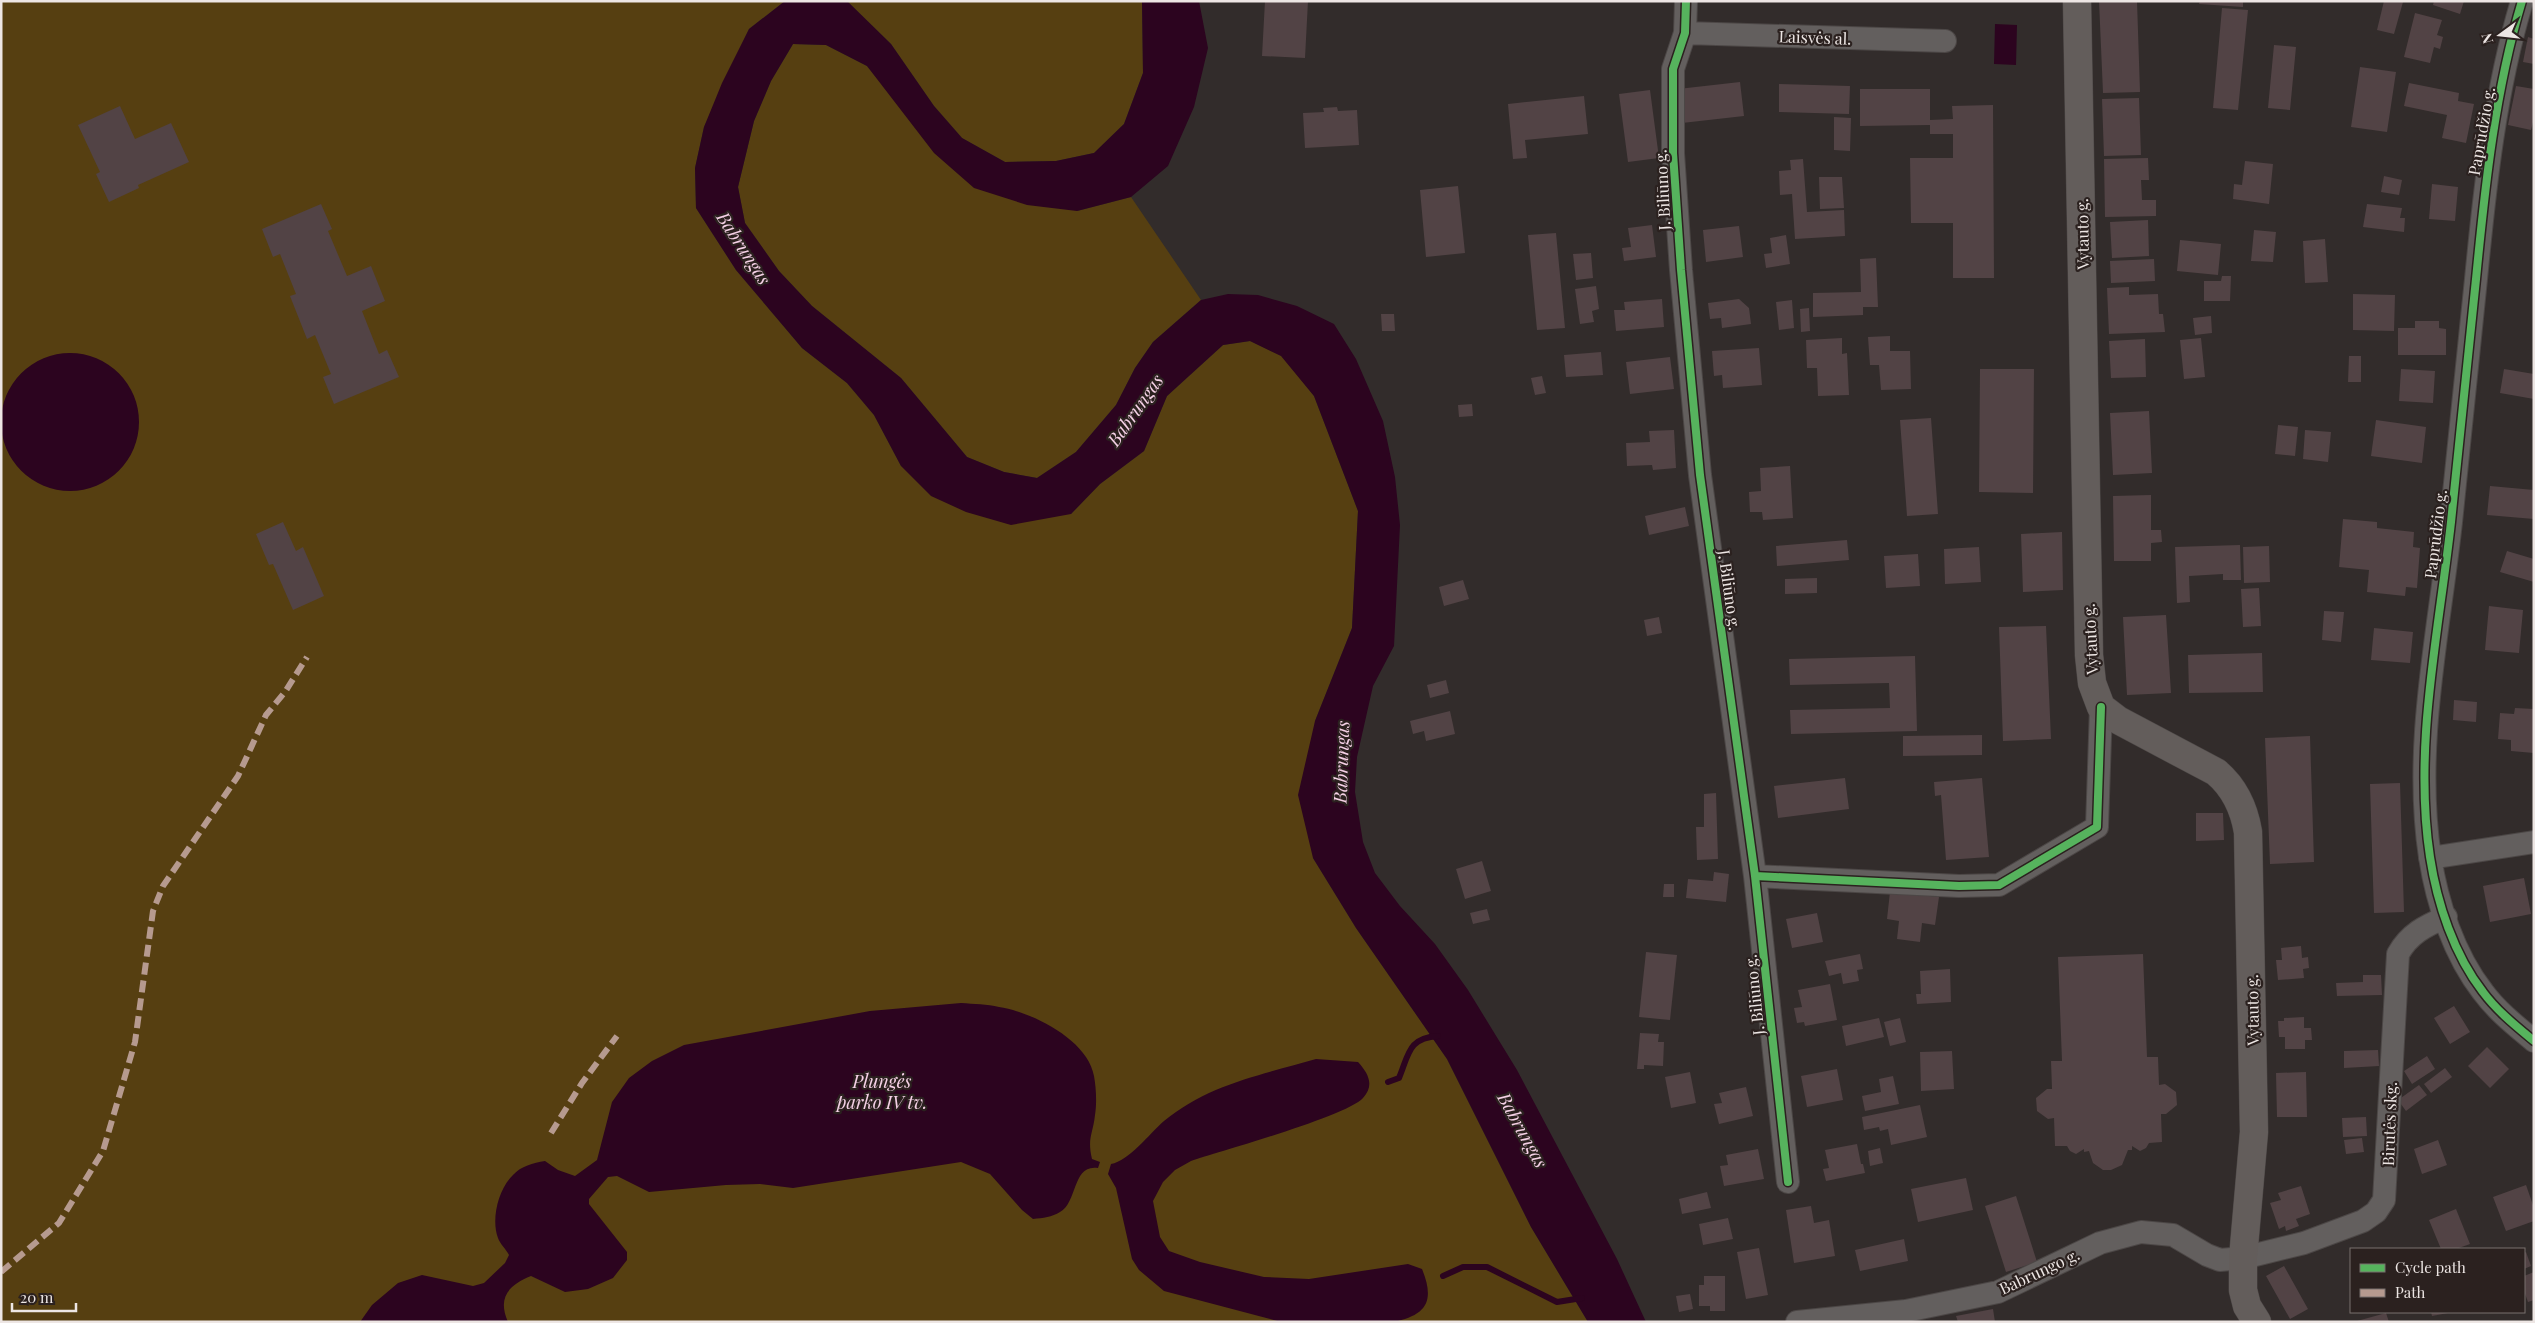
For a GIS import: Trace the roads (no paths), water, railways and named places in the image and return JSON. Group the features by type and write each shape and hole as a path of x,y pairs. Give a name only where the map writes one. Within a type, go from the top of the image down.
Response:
{"main road":[{"name":"Vytauto g.","path":"2076,1 2089,656 2092,683 2101,707 2118,720 2216,772 2226,781 2245,814 2249,861 2254,1132 2243,1258 2243,1290 2247,1306 2257,1322"}],"street":[{"name":"J. Biliūno g.","path":"1686,1 1685,33 1673,69 1674,153 1681,270 1700,475 1755,876 1788,1182"},
{"name":"Paprūdžio g.","path":"2522,1 2489,156 2450,531 2434,653 2427,728 2425,779 2430,858 2446,917 2468,972 2484,994 2534,1041"},
{"name":"Laisvės al.","path":"1685,33 1945,41"},
{"path":"1755,876 1959,886 1999,884 2097,827 2101,707"},
{"path":"2430,858 2534,842"},
{"name":"Birutės skg.","path":"2243,1258 2304,1244 2363,1221 2376,1212 2384,1200 2398,954 2405,942 2415,932 2446,917"},
{"name":"Babrungo g.","path":"1797,1322 1906,1311 1998,1292 2100,1243 2141,1232 2172,1235 2206,1255 2220,1260 2243,1258"}],"water":[{"name":"Babrungas","path":"785,1 847,1 891,44 934,106 962,138 1005,162 1056,161 1094,153 1124,124 1143,73 1142,1 1199,1 1208,48 1194,107 1168,166 1131,197 1077,211 1027,205 974,188 934,153 867,66 826,45 793,44 771,81 754,121 738,187 745,223 779,271 812,306 901,378 967,457 1004,472 1037,478 1076,452 1116,405 1135,368 1153,342 1201,300 1228,294 1258,295 1297,306 1334,324 1356,359 1383,421 1395,477 1400,525 1394,646 1373,686 1357,757 1355,792 1363,842 1375,873 1400,906 1435,944 1468,990 1517,1070 1617,1259 1646,1322 1588,1322 1531,1227 1447,1059 1356,928 1313,858 1298,795 1315,721 1352,628 1358,511 1314,396 1281,356 1250,341 1223,345 1167,396 1144,451 1100,484 1071,514 1011,525 966,512 931,496 901,466 874,415 847,383 802,348 736,270 696,208 695,168 704,127 722,83 749,29"},
{"path":"1995,24 2017,25 2016,65 1994,64"},
{"path":"70,353 96,358 108,364 119,373 128,384 134,396 139,422 134,448 128,460 119,471 108,480 96,486 70,491 44,486 32,480 21,471 12,460 6,448 1,422 6,396 12,384 21,373 32,364 44,358"},
{"name":"Plungės parko IV tv.","path":"961,1003 990,1005 1027,1015 1057,1030 1081,1051 1090,1063 1096,1090 1096,1110 1090,1141 1091,1152 1092,1159 1100,1162 1098,1168 1090,1168 1079,1178 1066,1207 1057,1214 1033,1219 1022,1210 990,1174 961,1162 793,1188 760,1184 649,1192 617,1176 608,1177 589,1199 589,1204 627,1252 627,1260 613,1278 588,1289 565,1292 531,1276 517,1283 507,1293 504,1306 508,1322 360,1322 372,1305 398,1283 422,1275 473,1286 484,1283 505,1263 509,1255 499,1240 495,1223 497,1205 503,1188 508,1181 520,1169 536,1163 545,1161 558,1170 575,1176 597,1160 612,1102 629,1078 652,1061 684,1045 870,1011"},
{"path":"1316,1059 1358,1062 1365,1070 1369,1079 1367,1093 1352,1105 1334,1114 1191,1161 1175,1170 1163,1182 1153,1201 1160,1237 1169,1251 1200,1262 1264,1277 1309,1279 1408,1264 1422,1269 1428,1290 1428,1298 1425,1305 1421,1311 1414,1315 1393,1322 1281,1322 1164,1291 1139,1270 1132,1259 1116,1188 1108,1174 1111,1164 1125,1158 1164,1121 1181,1108 1199,1098 1236,1082"}],"waterway":[{"path":"1388,1082 1399,1078 1408,1055 1415,1044 1428,1037 1438,1036"},
{"path":"1443,1276 1463,1267 1487,1267 1557,1302 1582,1298"}]}
